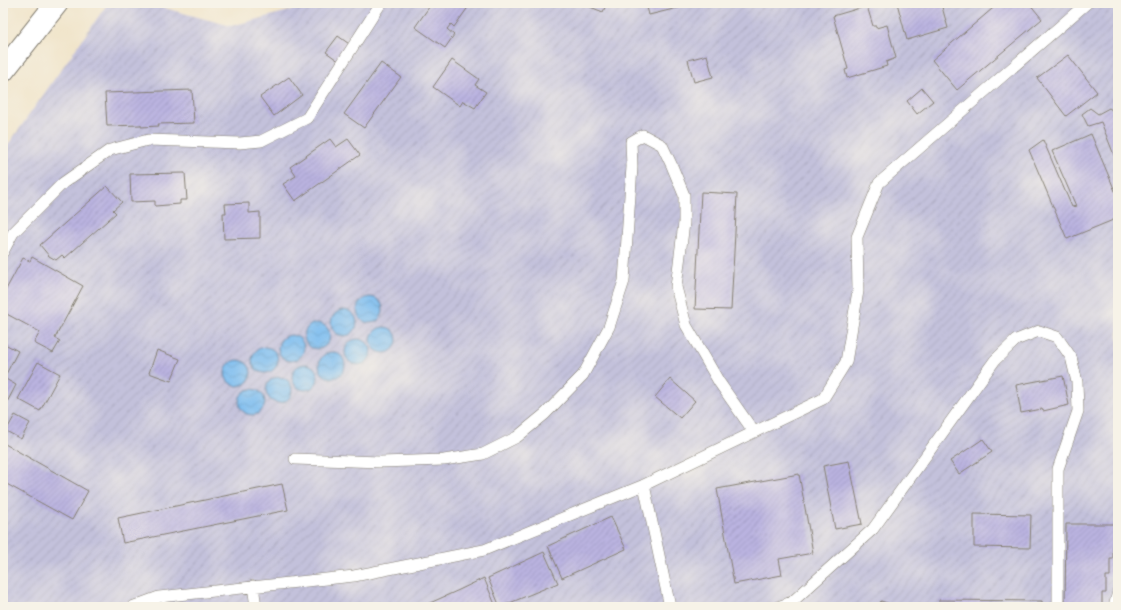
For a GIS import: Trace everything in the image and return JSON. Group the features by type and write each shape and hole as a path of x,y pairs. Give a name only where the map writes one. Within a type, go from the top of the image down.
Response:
{"main road":[{"path":"3,70 56,3"}],"lane":[{"path":"3,252 14,233 63,183 110,150 148,140 240,143 261,141 307,118 380,3"},
{"path":"132,607 159,597 354,576 484,550 644,485 823,399 846,362 858,291 858,237 879,183 1087,3"},
{"path":"295,459 380,462 444,460 483,454 517,437 545,414 583,375 609,327 624,281 632,167 631,142 643,136 662,145 684,195 684,223 676,287 686,325 719,382 754,432"},
{"path":"778,607 792,602 873,529 995,360 1016,340 1039,331 1057,337 1071,357 1077,382 1078,411 1058,468 1058,607"},
{"path":"644,485 670,607"},
{"path":"253,586 256,607"},
{"path":"1114,607 1118,592"}],"shaded area":[{"path":"108,3 146,3 231,26 304,7 307,3 1118,3 1118,607 3,607 3,152"}],"water":[{"path":"370,297 379,301 383,310 379,319 370,323 361,319 357,310 361,301"},
{"path":"344,310 353,314 357,323 353,332 344,336 335,332 331,323 335,314"},
{"path":"317,323 326,327 330,336 326,345 317,349 308,345 304,336 308,327"},
{"path":"384,327 393,331 397,340 393,349 384,353 375,349 371,340 375,331"},
{"path":"291,335 300,339 304,348 300,357 291,361 282,357 278,348 282,339"},
{"path":"358,339 367,343 371,352 367,361 358,365 349,361 345,352 349,343"},
{"path":"265,347 274,351 278,360 274,369 265,373 256,369 252,360 256,351"},
{"path":"332,352 341,356 345,365 341,374 332,378 323,374 319,365 323,356"},
{"path":"238,360 247,364 251,373 247,382 238,386 229,382 225,373 229,364"},
{"path":"305,364 314,368 318,377 314,386 305,390 296,386 292,377 296,368"},
{"path":"279,377 288,381 292,390 288,399 279,403 270,399 266,390 270,381"},
{"path":"252,389 261,393 265,402 261,411 252,415 243,411 239,402 243,393"}],"building":[{"path":"432,3 466,3 469,6 454,27 451,24 447,29 454,35 445,48 415,27"},
{"path":"580,3 607,3 603,12"},
{"path":"646,3 694,3 694,4 649,15"},
{"path":"897,3 956,3 942,7 948,28 907,40"},
{"path":"999,3 1029,3 1042,19 957,90 932,60"},
{"path":"867,6 873,26 876,26 876,28 887,25 896,58 886,62 887,66 847,78 845,70 848,69 833,16"},
{"path":"338,36 352,46 340,62 326,52"},
{"path":"707,55 713,77 694,82 688,60"},
{"path":"1068,55 1097,92 1066,116 1037,78"},
{"path":"452,60 479,79 475,85 486,92 475,108 463,101 460,106 433,87"},
{"path":"381,63 401,77 364,128 344,114"},
{"path":"289,77 302,95 274,116 260,97"},
{"path":"922,88 933,101 917,114 907,101"},
{"path":"192,90 194,123 158,124 159,126 141,127 141,125 107,126 105,93"},
{"path":"1090,108 1098,114 1109,108 1118,114 1118,165 1101,122 1088,126 1082,114"},
{"path":"1091,134 1118,198 1118,218 1067,239 1029,150 1043,140 1072,207 1076,206 1052,151"},
{"path":"330,139 336,147 348,139 360,155 295,201 283,184 296,176 290,167"},
{"path":"185,173 187,200 180,200 180,204 155,206 155,201 131,202 130,174"},
{"path":"107,186 122,202 113,210 116,213 65,258 62,255 56,260 49,256 40,245"},
{"path":"701,192 737,194 731,310 695,309"},
{"path":"249,203 249,213 260,212 260,238 224,239 223,213 226,213 225,204"},
{"path":"32,257 83,286 55,338 60,341 53,353 34,343 40,332 3,312 3,295 23,258 30,261"},
{"path":"3,343 18,351 4,378 16,385 3,410"},
{"path":"157,350 180,359 171,381 149,373"},
{"path":"38,362 60,374 40,411 18,399"},
{"path":"1063,376 1069,405 1043,411 1042,409 1021,413 1016,385"},
{"path":"670,379 695,401 680,418 655,397"},
{"path":"15,415 30,423 21,439 6,431"},
{"path":"983,439 992,452 959,474 950,461"},
{"path":"5,444 88,491 72,520 3,482 3,448"},
{"path":"849,461 862,524 835,529 823,466"},
{"path":"799,474 813,553 779,559 782,575 734,584 717,489"},
{"path":"282,484 288,510 123,543 118,518"},
{"path":"974,514 1031,515 1030,548 974,547"},
{"path":"611,517 626,549 562,578 548,546"},
{"path":"1066,524 1117,524 1117,542 1113,543 1113,559 1110,559 1110,576 1106,576 1106,593 1102,593 1102,607 1065,607"},
{"path":"544,552 558,583 500,607 488,578"},
{"path":"484,578 496,607 421,607 459,590"},
{"path":"939,600 1042,601 1042,607 939,607"},
{"path":"881,601 899,607 879,607"}]}
